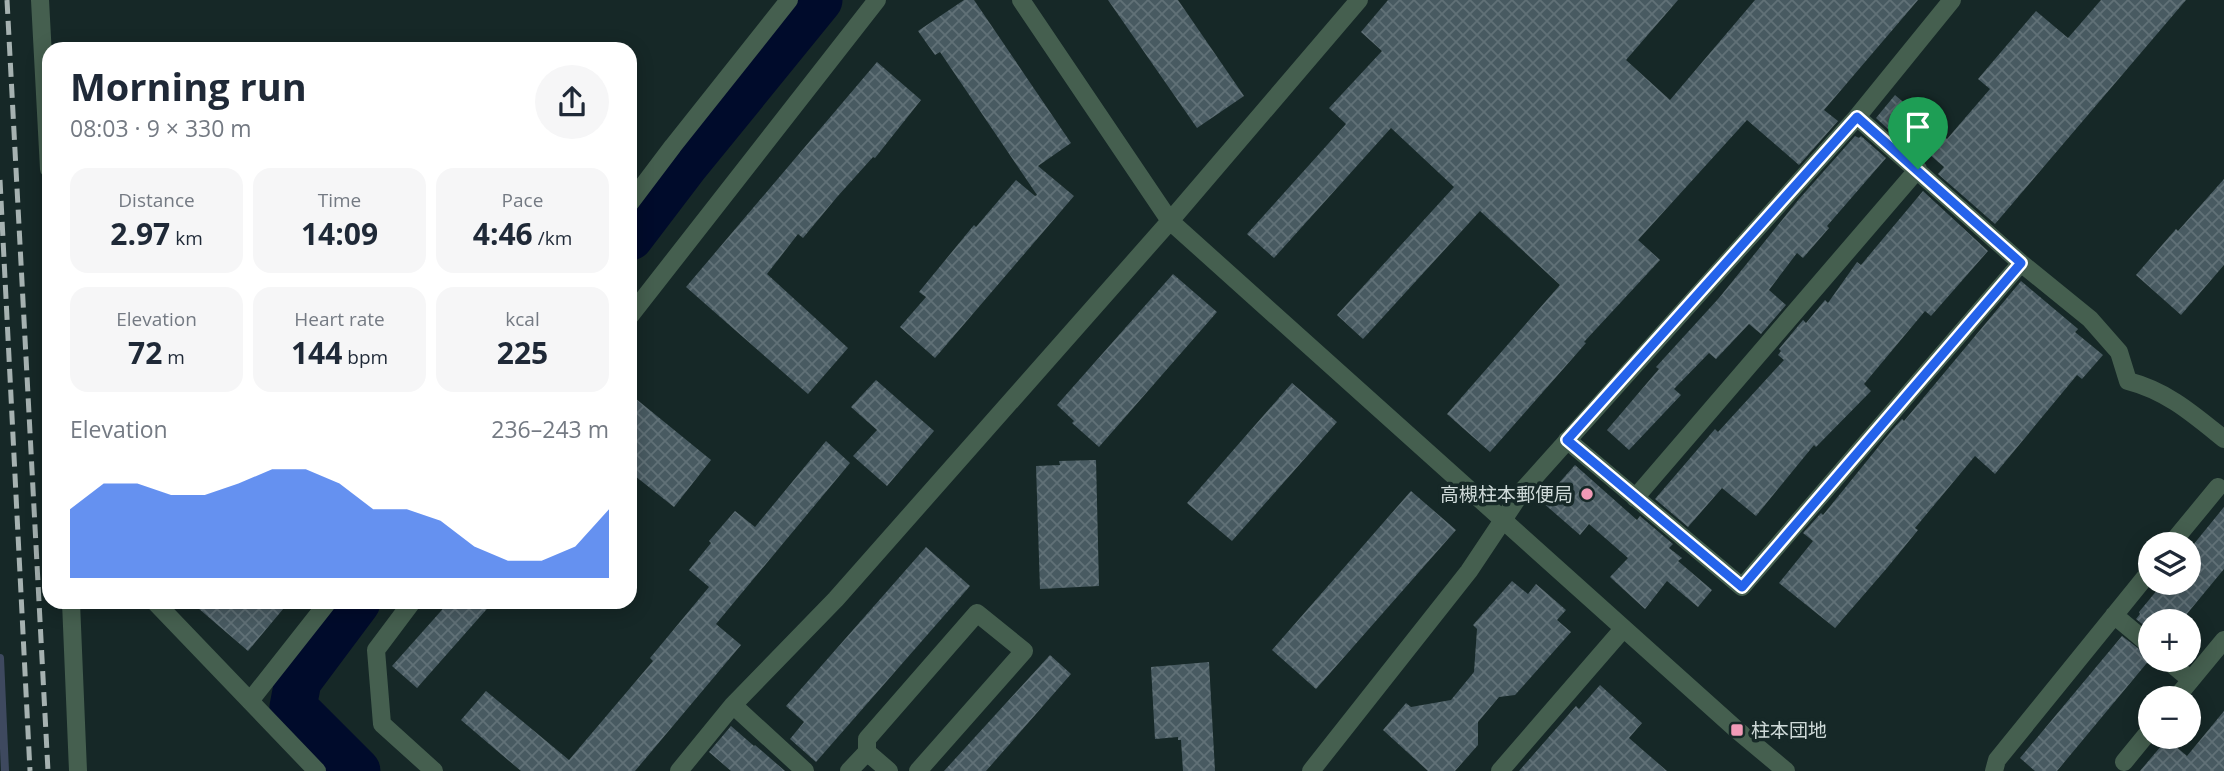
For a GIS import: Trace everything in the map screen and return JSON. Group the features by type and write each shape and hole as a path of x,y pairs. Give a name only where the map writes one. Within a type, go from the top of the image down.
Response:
{"street":[{"path":"40,0 42,42"},
{"path":"637,195 789,0"},
{"path":"637,307 877,0"},
{"path":"1021,0 1170,221 1623,629 1786,771"},
{"path":"679,771 733,705 836,599 1170,221 1359,0"},
{"path":"1311,771 1469,571 1523,490 1857,117 1952,0"},
{"path":"1857,117 2098,328 2119,352 2128,381 2161,391 2179,402 2224,439"},
{"path":"1635,498 1918,169"},
{"path":"1567,440 1742,587 2021,263"},
{"path":"2181,532 2218,487"},
{"path":"1994,771 1997,760 2138,586"},
{"path":"71,609 78,771"},
{"path":"162,609 317,771"},
{"path":"250,701 322,609"},
{"path":"407,609 376,650 382,724 434,771"},
{"path":"849,771 867,752 867,739 977,613 1024,651 918,771"},
{"path":"2114,615 2138,635"},
{"path":"1500,771 1623,629"},
{"path":"2186,686 2224,640"},
{"path":"2181,672 2191,680"},
{"path":"733,705 805,771"},
{"path":"2124,762 2138,745"},
{"path":"867,752 889,771"}],"building":[{"path":"964,0 974,0 1071,143 1038,166 1074,196 935,358 900,327 926,297 919,292 974,225 976,227 1016,180 1037,195 940,52 935,55 918,31"},
{"path":"1108,0 1178,0 1244,96 1197,128"},
{"path":"1388,0 1678,0 1626,60 1670,100 1755,0 1918,0 1824,110 1838,121 1799,165 1747,120 1638,240 1660,260 1584,342 1586,343 1490,452 1447,414 1560,285 1480,211 1363,339 1337,315 1454,187 1391,128 1274,258 1247,234 1346,124 1329,108 1382,51 1361,32"},
{"path":"2101,0 2186,0 1995,224 1938,174 1944,167 1906,134 1900,140 1876,118 1895,95 1947,139 1990,89 1978,79 2036,11 2068,38"},
{"path":"877,62 921,100 875,158 873,157 837,197 803,238 798,234 767,274 848,348 808,394 686,287"},
{"path":"1855,136 1861,136 1886,158 1803,258 1797,253 1769,290 1786,305 1761,334 1749,324 1716,359 1709,353 1674,389 1681,395 1629,450 1607,430 1659,369 1656,367 1719,298 1799,199"},
{"path":"2224,179 2224,265 2181,315 2136,275"},
{"path":"1923,191 1988,251 1931,316 1925,311 1864,384 1871,391 1816,447 1814,445 1756,516 1722,488 1688,527 1655,499 1715,429 1718,432 1784,360 1778,355 1781,351 1779,349 1803,320 1806,323 1825,300 1828,303 1857,262 1861,265"},
{"path":"1173,274 1217,312 1099,447 1072,423 1074,421 1057,405"},
{"path":"2021,281 2078,329 2075,332 2103,355 2082,379 2077,375 1995,474 1975,456 1915,528 1918,530 1835,628 1779,583 1813,541 1803,533 1821,513 1823,515 1892,430 1902,419 1904,421"},
{"path":"876,380 934,431 887,486 853,456 877,430 851,407"},
{"path":"1292,383 1337,422 1232,541 1187,503"},
{"path":"637,400 711,460 674,507 637,478"},
{"path":"826,441 850,463 716,624 741,645 635,771 521,771 461,720 486,691 569,760 653,661 650,658 709,587 689,570 711,543 709,541 735,511 755,527"},
{"path":"1096,460 1099,586 1040,589 1036,466 1060,465 1059,461"},
{"path":"1575,465 1637,520 1640,516 1673,544 1669,548 1682,558 1678,561 1712,590 1698,607 1667,581 1645,609 1610,577 1628,558 1589,524 1580,535 1542,502"},
{"path":"1411,491 1456,530 1316,689 1272,650"},
{"path":"2224,507 2224,569 2191,609 2141,609 2153,595 2201,595 2201,535"},
{"path":"926,547 970,586 816,762 790,739 804,722 786,706"},
{"path":"1512,581 1528,594 1536,584 1566,610 1557,620 1571,632 1515,695 1499,697 1478,722 1478,745 1455,771 1428,771 1383,730 1406,703 1411,707 1451,700 1474,672 1477,629 1473,625"},
{"path":"199,609 283,609 248,651"},
{"path":"443,609 487,609 417,688 392,666"},
{"path":"2122,636 2138,648 2139,672 2057,771 2035,771 2020,758"},
{"path":"1050,655 1071,674 986,771 944,771"},
{"path":"1209,662 1215,771 1183,771 1181,740 1178,740 1178,737 1155,739 1151,667"},
{"path":"1600,685 1642,723 1629,738 1667,771 1519,771 1576,706 1579,709"},
{"path":"2224,711 2224,771 2140,771 2159,749 2179,749 2187,756 2193,749 2201,749 2201,739"},
{"path":"731,726 785,771 731,771 709,752"}],"waterway":[{"path":"637,228 819,0"},
{"path":"352,609 298,681 293,707 357,771"},
{"path":"0,658 5,771"}],"railway":[{"path":"7,0 48,771"},
{"path":"0,180 30,771"}],"place":[{"name":"高槻柱本郵便局","path":"1587,494"},
{"name":"柱本団地","path":"1737,730"}],"route":[{"path":"1857,117 1918,169 2021,263 1742,587 1567,440 1857,117"}]}
